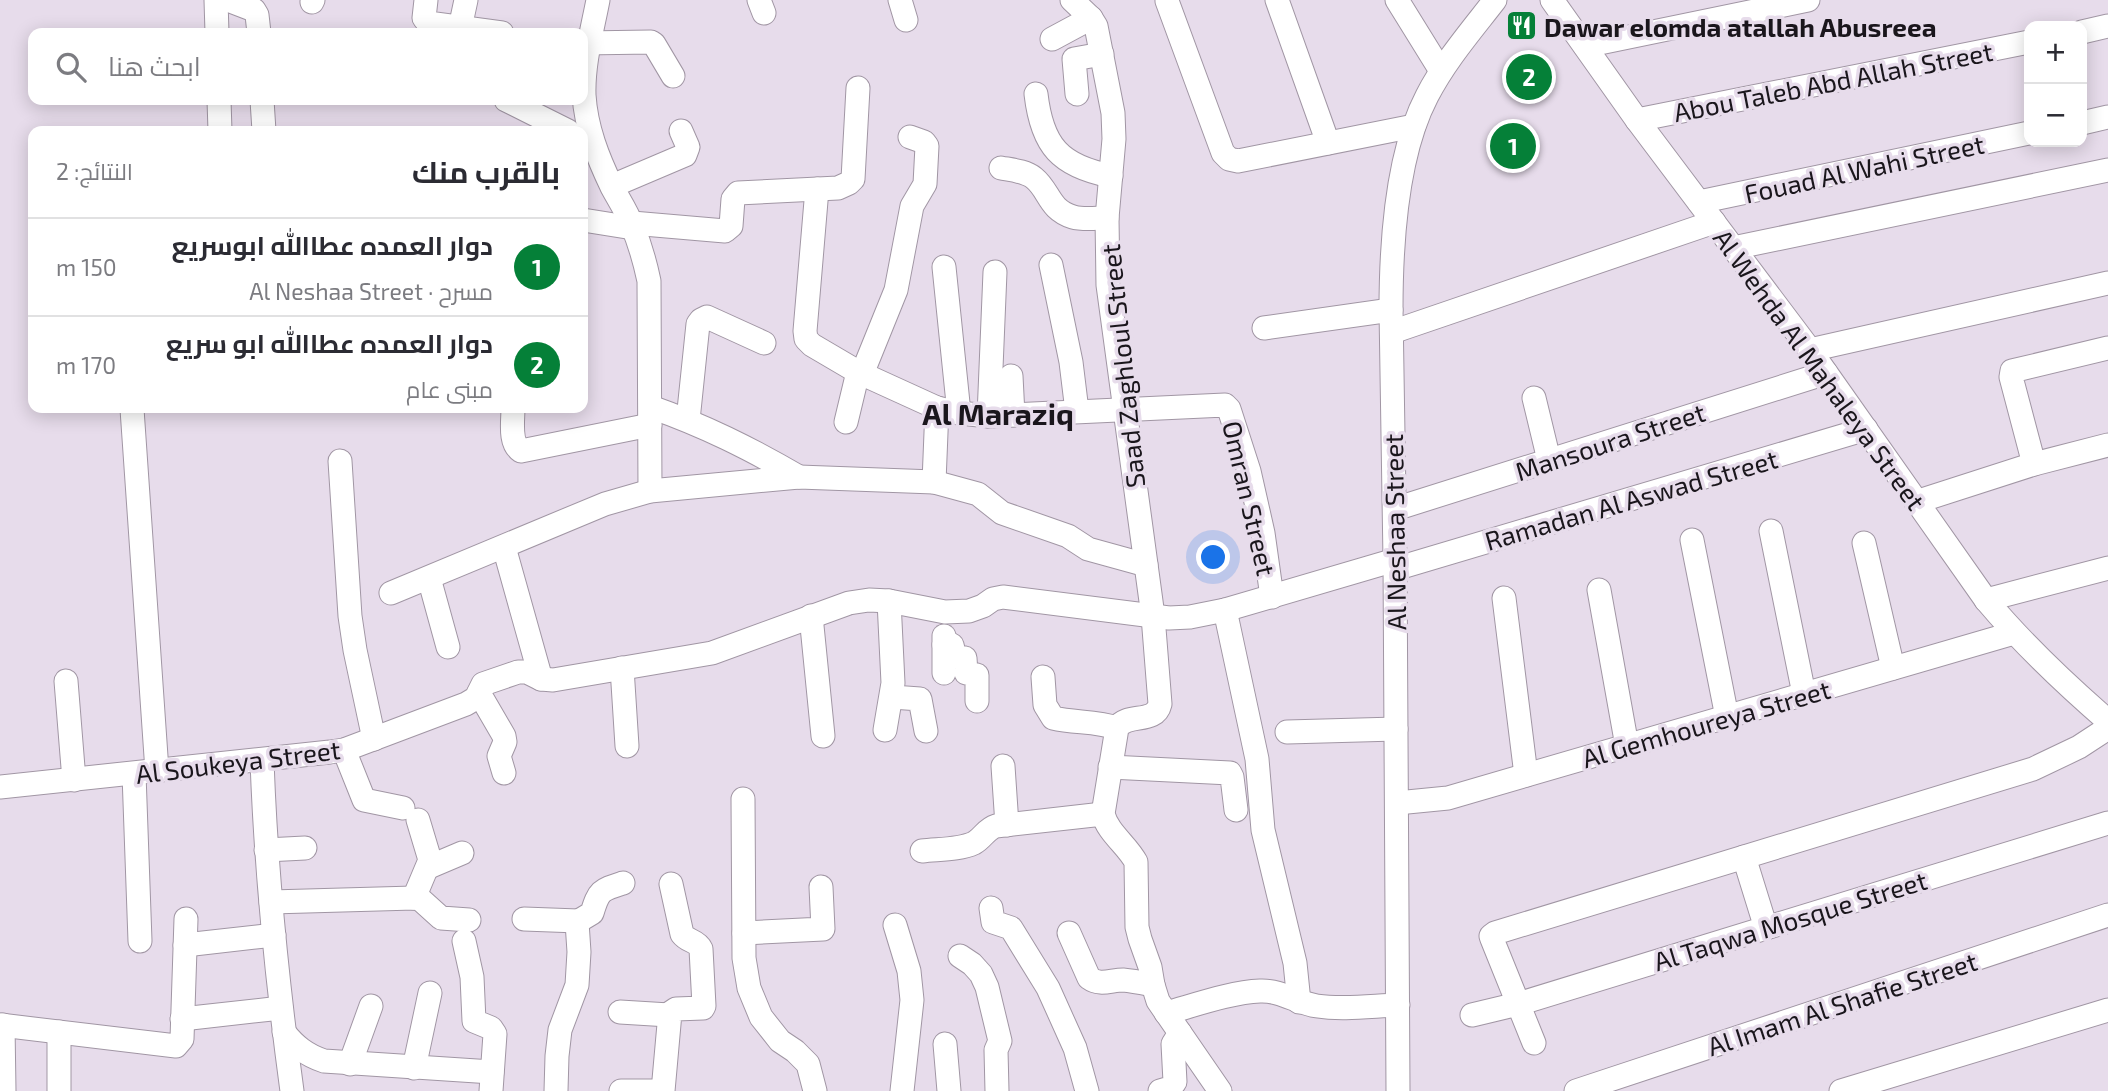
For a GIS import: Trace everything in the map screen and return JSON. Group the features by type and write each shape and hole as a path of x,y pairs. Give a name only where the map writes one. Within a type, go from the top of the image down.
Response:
{"street":[{"path":"216,0 217,28"},
{"path":"228,0 254,10 258,28"},
{"path":"426,0 426,22 460,28 466,0"},
{"path":"588,39 598,0"},
{"name":"Saad Zaghloul Street","path":"1072,0 1096,26 1113,113 1114,139 1107,218 1108,285 1153,616 1160,708 1153,716 1126,720 1117,729"},
{"path":"1277,0 1328,143"},
{"path":"1397,0 1441,71"},
{"name":"Al Neshaa Street","path":"1398,1091 1395,509 1391,321 1395,222 1402,174 1414,126 1426,98 1441,71 1495,0"},
{"name":"Al Wehda Al Mahaleya Street","path":"1552,0 1637,120 1810,350 1986,600 2060,680 2108,721"},
{"path":"1585,46 1808,0"},
{"path":"1167,1 1226,156 1238,161 1414,126"},
{"path":"1052,39 1091,18"},
{"path":"2087,31 2108,26"},
{"path":"588,43 651,42 673,76"},
{"name":"Abou Taleb Abd Allah Street","path":"1637,120 2024,43"},
{"path":"1077,94 1073,60 1077,57 1102,54"},
{"path":"588,220 725,232 731,226 733,199 738,193 838,188 849,183 853,179 858,88"},
{"path":"1036,94 1039,119 1049,141 1065,159 1087,171 1111,176"},
{"path":"219,105 220,126"},
{"path":"262,105 264,126"},
{"path":"516,105 558,126"},
{"path":"585,105 587,126"},
{"path":"2087,121 2108,117"},
{"path":"612,186 685,155 688,147 681,131"},
{"name":"Fouad Al Wahi Street","path":"1699,202 2024,135"},
{"path":"846,422 860,373 896,290 912,206 925,184 927,146 924,142 910,137"},
{"path":"588,142 633,225 643,251 649,281 650,491"},
{"path":"1002,168 1032,176 1041,184 1054,205 1064,213 1076,218 1107,218"},
{"path":"1733,248 2108,170"},
{"path":"817,189 805,331 806,339 812,345 860,373 948,410 989,416 1125,409"},
{"path":"1264,328 1391,321 1714,222"},
{"path":"1051,265 1069,350 1077,411"},
{"path":"934,482 948,410 944,267"},
{"path":"989,416 995,272"},
{"path":"1810,350 2108,283"},
{"path":"688,420 698,324 701,320 707,317 764,343"},
{"path":"2034,464 2011,377 2012,371 2108,348"},
{"name":"Mansoura Street","path":"1395,509 1826,373"},
{"path":"1011,376 1013,415"},
{"path":"1534,398 1549,460"},
{"name":"Omran Street","path":"1125,409 1222,404 1229,409 1249,471 1263,533 1272,597"},
{"path":"132,413 157,771"},
{"path":"513,413 514,446 521,451 650,416 688,420 745,446 799,477"},
{"name":"Ramadan Al Aswad Street","path":"1395,564 1866,429"},
{"path":"1916,502 2034,464 2108,445"},
{"path":"340,461 352,628 374,739"},
{"path":"391,593 605,504 650,491 799,477 934,482 978,494 1002,513 1068,536 1088,549 1146,565"},
{"path":"1771,531 1804,694"},
{"path":"1692,540 1727,717"},
{"path":"1864,543 1893,668"},
{"path":"505,547 541,679"},
{"name":"Al Soukeya Street","path":"0,787 262,761 344,750 471,702 487,681 519,672 553,680 712,653 849,603 889,601 945,612 969,611 1003,597 1153,616 1190,617 1395,564"},
{"path":"1986,600 2108,568"},
{"path":"429,578 448,647"},
{"path":"1600,590 1628,746"},
{"path":"1504,598 1526,775"},
{"path":"885,730 893,683 889,601"},
{"path":"1224,610 1255,748 1263,830 1295,963 1299,1002"},
{"path":"944,673 945,612"},
{"path":"811,616 823,736"},
{"name":"Al Gemhoureya Street","path":"1397,803 1448,798 2014,633"},
{"path":"944,645 953,646 956,657 965,658 967,673 977,674 977,702"},
{"path":"622,668 626,746"},
{"path":"1043,677 1045,705 1053,718 1070,722 1102,723 1117,729 1103,814 1108,827 1136,862 1138,927 1158,1001 1220,1091"},
{"path":"66,681 74,780"},
{"path":"479,693 505,736 499,756 504,773"},
{"path":"891,697 920,699 926,731"},
{"path":"1534,1042 1492,939 1493,933 2033,769 2079,747 2108,728"},
{"path":"1287,732 1396,729"},
{"path":"344,750 364,800 411,814 429,854 429,867 414,898"},
{"path":"262,761 265,850 292,1091"},
{"path":"1003,766 1007,825"},
{"path":"1110,767 1230,773 1236,810"},
{"path":"134,774 140,941"},
{"path":"743,799 744,958 749,988 761,1017 780,1041 808,1064 815,1091"},
{"path":"922,851 966,846 978,840 991,828 1103,814"},
{"name":"Al Taqwa Mosque Street","path":"1472,1015 1518,1004 2108,823"},
{"path":"265,850 305,848"},
{"path":"429,867 462,853"},
{"path":"1744,857 1766,928"},
{"path":"524,919 578,921 592,913 601,891 623,883"},
{"path":"620,1012 669,1015 676,1009 704,1006 702,949 698,943 686,939 682,934 671,884"},
{"path":"744,933 823,929 821,887"},
{"path":"271,902 414,898 420,899 441,918 466,930 474,1021 491,1028 495,1034 491,1082 414,1068 324,1062 308,1055 284,1032"},
{"path":"991,908 993,922 1011,928 1048,988 1075,1048 1087,1091"},
{"name":"Al Imam Al Shafie Street","path":"1576,1091 2108,915"},
{"path":"4,1091 2,1025 173,1047 178,1044 182,1039 186,919"},
{"path":"556,1091 560,1030 577,985 578,921"},
{"path":"895,925 909,971 912,1000 902,1091"},
{"path":"1069,933 1089,978 1093,981 1127,981 1153,985"},
{"path":"185,945 274,935"},
{"path":"960,956 981,974 987,987 1000,1041 996,1050 997,1091"},
{"path":"1166,1013 1262,990 1279,993 1299,1002 1331,1008 1398,1005"},
{"path":"414,1068 430,993"},
{"path":"350,1064 371,1006"},
{"path":"182,1019 281,1008"},
{"path":"1841,1091 2108,1010"},
{"path":"629,1090 663,1091 669,1015"},
{"path":"59,1032 59,1091"},
{"path":"1160,1091 1170,1088 1175,1082 1173,1044 1180,1033"},
{"path":"945,1044 948,1091"}],"place":[{"name":"Dawar elomda atallah Abusreea","path":"1521,26"},
{"name":"دوار العمده عطاالله ابو سريع","path":"1529,77"},
{"name":"دوار العمده عطاالله ابوسريع","path":"1513,146"}],"district":[{"name":"Al Maraziq","path":"998,413"}]}
